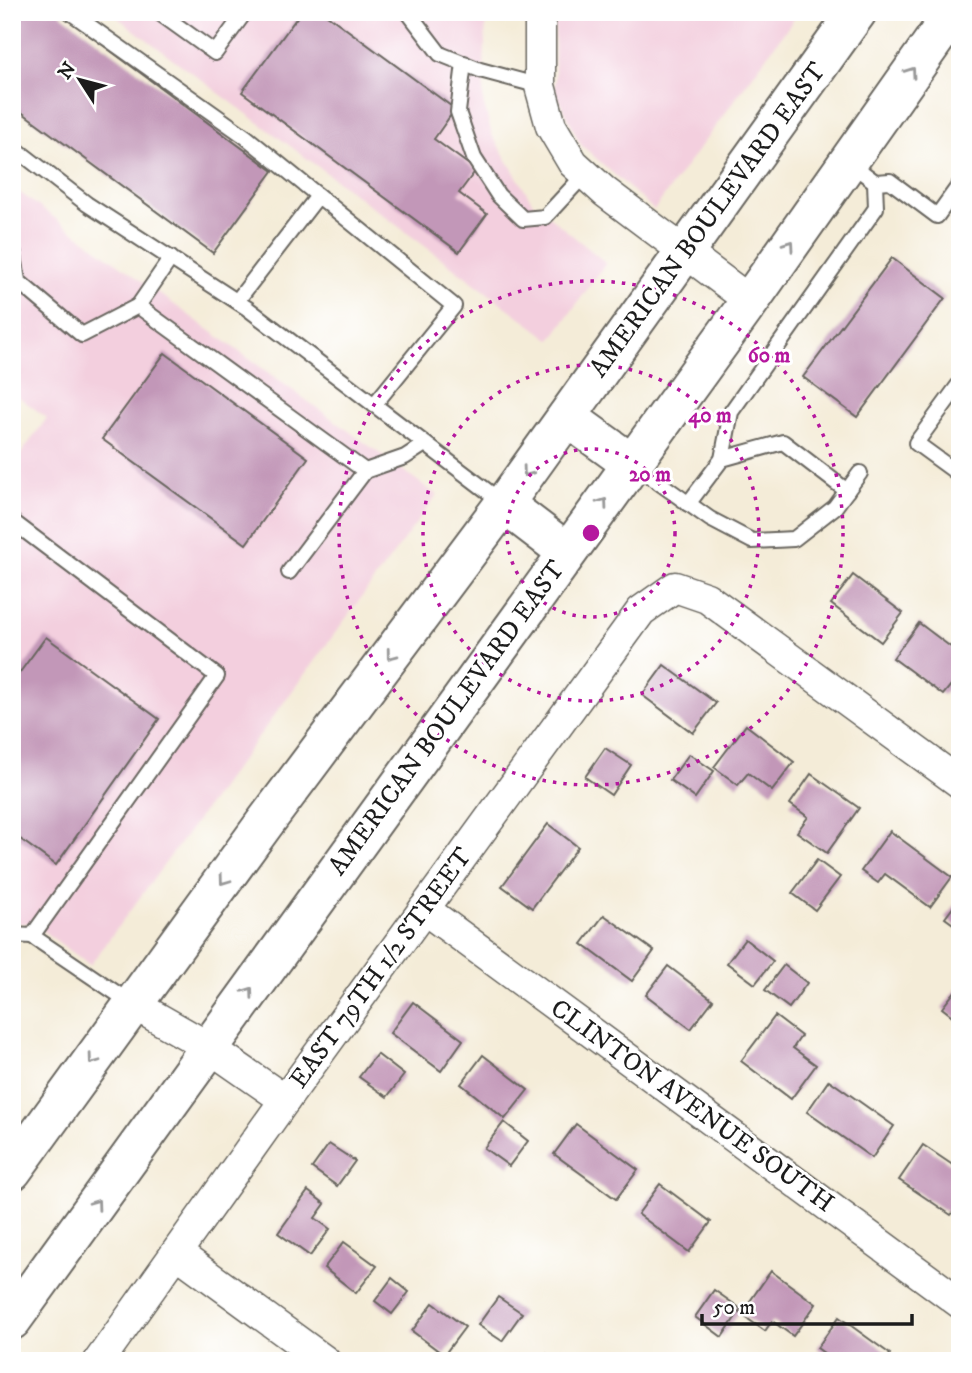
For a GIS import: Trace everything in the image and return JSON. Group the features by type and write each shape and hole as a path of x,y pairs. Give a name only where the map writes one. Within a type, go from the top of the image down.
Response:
{"main road":[{"name":"AMERICAN BOULEVARD EAST","path":"12,1171 264,824 504,504 857,12"},
{"name":"AMERICAN BOULEVARD EAST","path":"12,1320 750,301 862,172 954,12"},
{"path":"567,417 632,464"},
{"path":"504,504 567,552"}],"street":[{"path":"540,12 540,86 551,126 573,163 605,192 750,301"},
{"name":"EAST 79TH 1/2 STREET","path":"99,1361 640,611 675,587 707,598 960,783"},
{"name":"CLINTON AVENUE SOUTH","path":"424,909 960,1303"},
{"path":"133,1004 210,1048 285,1100"},
{"path":"177,1253 325,1361"}],"lane":[{"path":"70,12 246,137 454,306 374,405"},
{"path":"158,12 215,53 245,12"},
{"path":"408,12 440,54 540,86"},
{"path":"464,63 458,112 474,158 498,195 523,219 545,216 585,174"},
{"path":"12,146 87,204 237,301 504,504"},
{"path":"862,172 890,181 937,216 960,184"},
{"path":"688,504 722,459 732,412 876,208 862,172"},
{"path":"237,301 318,196"},
{"path":"12,243 18,281 82,334 138,306 171,258"},
{"path":"138,306 365,471"},
{"path":"960,383 916,443 960,475"},
{"path":"722,459 783,442 847,491"},
{"path":"289,572 365,471 405,457 425,444"},
{"path":"632,464 710,519 752,541 794,539 835,507 860,473"},
{"path":"12,521 217,676 32,936"},
{"path":"12,935 32,936 133,1004"}],"shaded area":[{"path":"110,12 486,12 483,102 492,135 533,203 606,263 551,340"},
{"path":"555,12 799,12 654,210 580,144 555,90"},
{"path":"12,187 437,495 90,965 32,923 12,923 12,466 47,418 12,392"}],"building":[{"path":"12,12 58,12 273,171 213,253 12,105"},
{"path":"301,12 323,12 455,109 434,139 476,170 459,193 487,214 459,252 242,92"},
{"path":"892,258 945,298 857,417 803,377"},
{"path":"165,353 308,458 246,544 102,439"},
{"path":"853,575 903,613 881,642 831,604"},
{"path":"919,623 960,654 960,674 943,695 893,658"},
{"path":"46,637 159,719 56,865 12,833 12,683"},
{"path":"664,665 716,703 693,733 642,695"},
{"path":"746,725 794,762 772,791 748,773 738,785 714,767"},
{"path":"605,748 631,765 611,795 585,777"},
{"path":"689,754 714,771 695,798 670,780"},
{"path":"811,774 859,808 827,853 797,832 808,817 790,804"},
{"path":"548,824 578,847 532,908 502,886"},
{"path":"890,831 952,877 930,907 885,874 878,883 861,871"},
{"path":"817,860 840,877 815,910 792,893"},
{"path":"960,898 960,929 945,918"},
{"path":"604,915 654,951 632,981 582,944"},
{"path":"745,939 773,961 755,984 727,963"},
{"path":"784,965 807,983 789,1008 765,990"},
{"path":"668,966 713,1000 691,1029 646,995"},
{"path":"960,985 960,1022 942,1008"},
{"path":"413,1002 463,1040 441,1071 390,1033"},
{"path":"775,1016 801,1036 793,1048 816,1065 791,1099 741,1061"},
{"path":"377,1054 404,1075 387,1097 359,1077"},
{"path":"483,1055 528,1090 505,1119 461,1084"},
{"path":"829,1080 894,1126 872,1158 807,1112"},
{"path":"504,1122 528,1141 509,1166 484,1148"},
{"path":"576,1124 638,1170 616,1199 554,1154"},
{"path":"329,1144 355,1161 337,1186 312,1168"},
{"path":"923,1145 960,1170 960,1203 951,1215 899,1180"},
{"path":"660,1184 711,1222 689,1252 638,1214"},
{"path":"308,1191 325,1204 315,1218 330,1229 310,1256 278,1233"},
{"path":"344,1242 377,1266 356,1293 324,1268"},
{"path":"771,1271 816,1304 793,1336 772,1321 765,1331 741,1314"},
{"path":"392,1278 409,1292 392,1314 375,1301"},
{"path":"714,1290 741,1309 722,1337 695,1317"},
{"path":"498,1297 522,1313 502,1341 478,1325"},
{"path":"433,1303 465,1327 444,1355 412,1331"},
{"path":"839,1317 890,1354 886,1361 835,1361 817,1348"},
{"path":"547,1354 557,1361 542,1361"}]}
